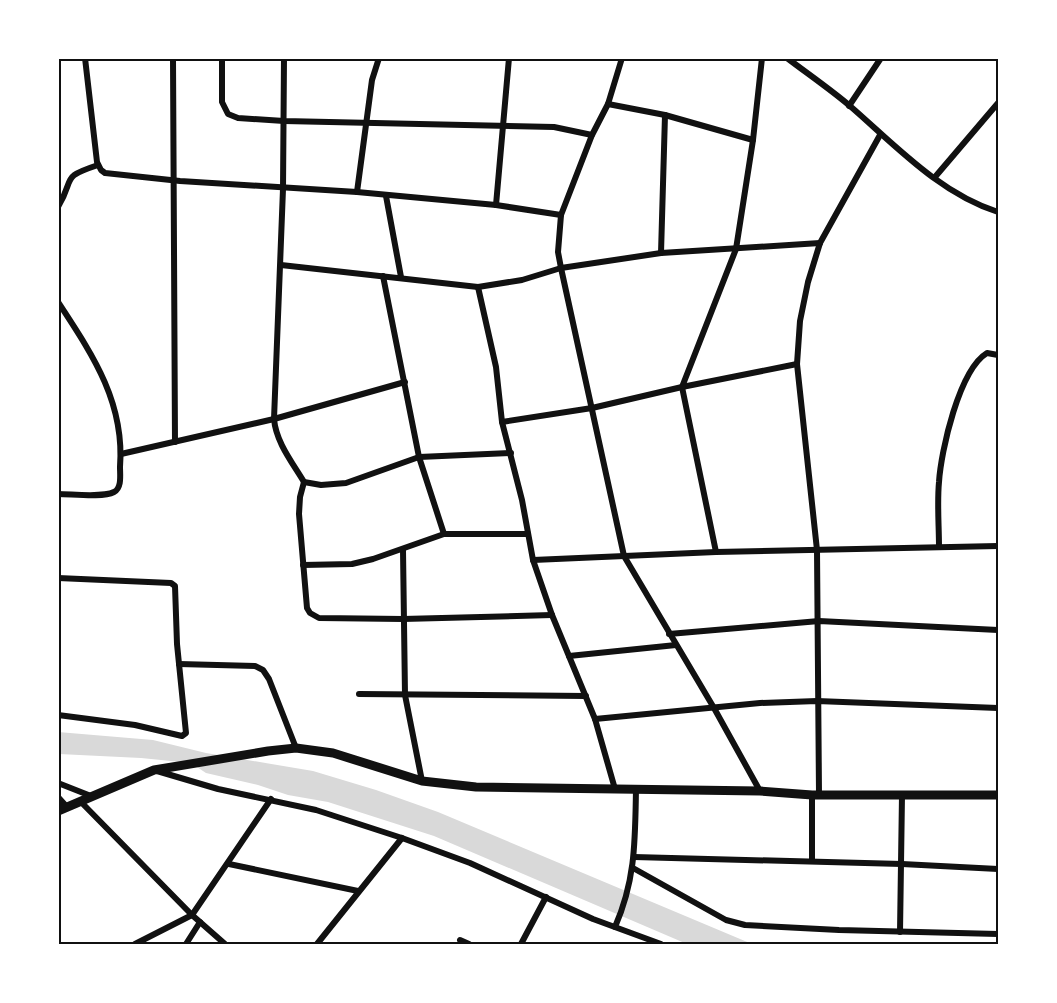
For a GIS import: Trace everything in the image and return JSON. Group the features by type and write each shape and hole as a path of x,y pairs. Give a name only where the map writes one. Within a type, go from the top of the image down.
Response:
{"main road":[{"path":"63,809 154,770 296,748 333,753 422,781 509,788 760,791 816,795 999,795"}],"street":[{"path":"86,58 98,165 101,170 111,174 173,181 357,192 495,205 561,215"},
{"path":"173,58 175,442"},
{"path":"222,58 222,102 228,114 238,118 554,127 592,135"},
{"path":"284,58 281,265 274,419 279,439 304,482 299,514 307,608 310,613 319,618 403,619 552,615"},
{"path":"357,192 372,80 379,58"},
{"path":"495,205 509,58"},
{"path":"622,58 608,104 592,135 561,215 558,252 561,268 624,556 760,791"},
{"path":"716,552 681,387 736,249 753,140 762,58"},
{"path":"787,58 849,105 880,135 935,177 966,199 999,212"},
{"path":"849,105 881,58"},
{"path":"935,177 999,103"},
{"path":"608,104 664,115 753,140"},
{"path":"661,253 664,115"},
{"path":"812,861 816,795 819,621 817,550 797,364 800,321 808,282 820,243 880,135"},
{"path":"58,207 70,177 98,165"},
{"path":"386,196 401,277"},
{"path":"281,265 478,287 522,280 561,268 661,253 820,243"},
{"path":"383,276 419,457 444,534"},
{"path":"478,287 496,368 502,422 511,453 533,560 552,615 595,718 615,789"},
{"path":"58,302 106,382 113,400 121,454 119,486 114,492 58,494"},
{"path":"58,317 67,315"},
{"path":"939,547 939,481 949,431 969,372 975,363 987,353 999,355"},
{"path":"502,422 592,408 681,387 797,364"},
{"path":"121,454 274,419 405,382"},
{"path":"304,482 321,485 346,483 419,457 511,453"},
{"path":"303,565 352,564 403,550 444,534 528,534"},
{"path":"533,560 716,552 999,546"},
{"path":"403,550 405,695 422,781"},
{"path":"58,578 174,584 177,589 176,633 186,730 184,735 135,724 58,715"},
{"path":"669,634 819,621 999,630"},
{"path":"570,656 676,645"},
{"path":"179,664 255,666 263,670 269,679 296,748"},
{"path":"359,693 586,696"},
{"path":"595,718 760,703 818,701 999,708"},
{"path":"154,770 218,789 316,810 402,838 470,863 546,897 616,924 660,945"},
{"path":"58,783 91,796"},
{"path":"616,924 631,885 636,789"},
{"path":"900,932 903,795"},
{"path":"58,797 63,809"},
{"path":"135,945 192,915 229,864 271,799"},
{"path":"80,801 192,915 225,945"},
{"path":"317,945 402,838"},
{"path":"634,856 999,869"},
{"path":"229,864 358,891"},
{"path":"633,868 726,920 745,925 999,934"},
{"path":"521,945 546,897"},
{"path":"186,945 200,922"},
{"path":"460,940 469,945"}],"shaded area":[{"path":"58,732 153,740 206,753 313,771 376,790 438,812 752,944 687,944 434,836 328,802 288,795 258,785 206,773 191,763 59,754"}]}
